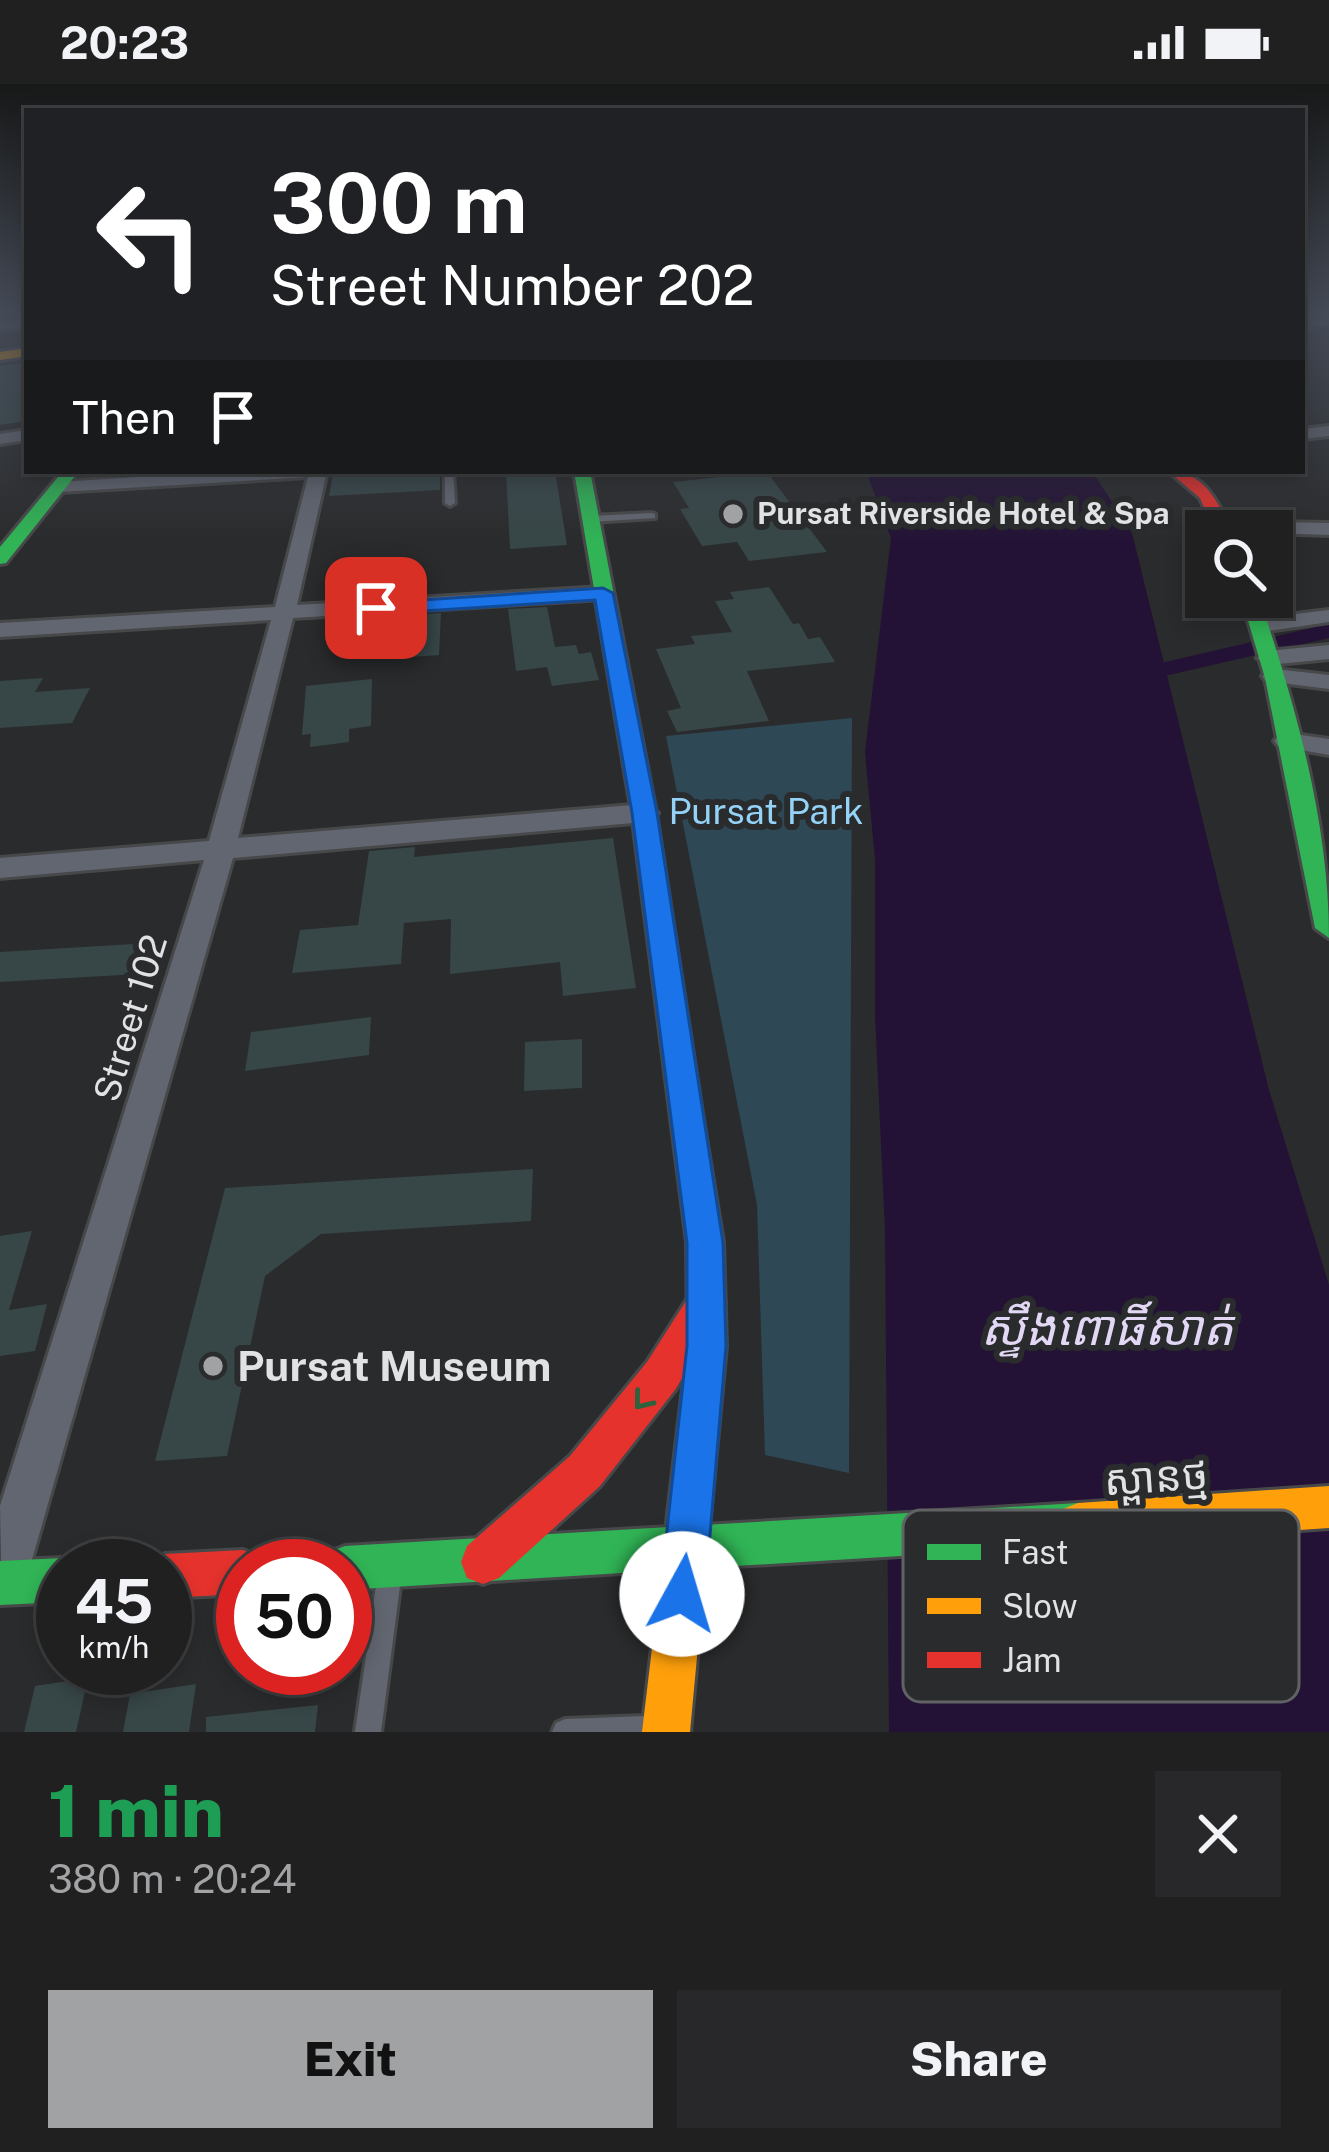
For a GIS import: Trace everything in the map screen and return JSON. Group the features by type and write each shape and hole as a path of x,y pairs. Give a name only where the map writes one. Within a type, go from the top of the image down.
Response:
{"main road":[{"path":"582,474 644,813 705,1243 707,1346 667,1730"},
{"path":"1180,474 1207,496 1213,510"},
{"path":"0,560 65,479"},
{"path":"1257,618 1329,928"},
{"path":"483,1562 585,1471 661,1376 706,1303"},
{"name":"ស្ពានថ្ម","path":"1285,1510 1329,1507"},
{"name":"ស្ពានថ្ម","path":"372,1567 903,1536"},
{"path":"0,1583 36,1581"}],"street":[{"path":"65,479 223,474"},
{"name":"Street 102","path":"0,1583 221,849 286,614 317,474"},
{"path":"1293,529 1329,529"},
{"path":"0,631 603,593"},
{"path":"1267,649 1329,616"},
{"path":"1267,649 1329,652"},
{"path":"1267,649 1329,682"},
{"path":"1288,741 1329,748"},
{"path":"0,868 644,813"}],"lane":[{"path":"449,474 450,503"},
{"path":"590,519 652,515"},
{"path":"368,1732 391,1566"},
{"path":"565,1732 667,1730"}],"green space":[{"name":"Pursat Park","path":"852,718 849,1473 765,1455 757,1205 666,736"}],"water":[{"name":"ស្ទឹងពោធិ៍សាត់","path":"867,474 1094,474 1132,533 1269,1090 1329,1285 1329,1732 889,1732 885,1231 875,1015 875,860 865,752 891,538"}],"building":[{"path":"0,388 24,388 24,421 0,425"},
{"path":"333,474 440,474 440,490 329,496"},
{"path":"506,474 555,474 567,545 510,549"},
{"path":"768,474 827,552 749,561 737,542 702,546 680,509 689,508 673,482"},
{"path":"769,587 793,624 799,623 808,639 820,637 835,662 747,671 769,721 677,732 667,711 681,708 656,649 695,644 691,636 732,632 715,601 734,599 730,592"},
{"path":"547,607 555,647 576,645 579,654 591,652 599,680 552,686 547,667 516,671 508,609"},
{"path":"441,613 439,655 384,659 389,617"},
{"path":"43,678 35,692 90,688 72,723 0,728 0,681"},
{"path":"372,679 371,726 349,729 349,742 310,747 311,734 302,735 306,686"},
{"path":"613,838 636,988 563,996 560,962 450,974 451,919 404,923 401,964 292,973 300,930 358,925 369,851 415,847 414,857"},
{"path":"167,942 156,973 0,982 0,952"},
{"path":"371,1017 369,1055 245,1071 251,1032"},
{"path":"582,1039 582,1088 524,1091 525,1042"},
{"name":"Pursat Museum","path":"533,1169 531,1221 321,1234 265,1276 227,1456 155,1461 225,1188"},
{"path":"32,1231 9,1310 47,1304 35,1351 0,1356 0,1236"},
{"path":"196,1684 189,1732 123,1732 130,1695 192,1695"},
{"path":"35,1686 36,1695 84,1695 76,1732 24,1732"},
{"path":"318,1705 315,1732 206,1732 206,1717"}],"waterway":[{"path":"1130,677 1329,631"}],"traffic: fast":[{"path":"0,559 69,474"},
{"path":"583,474 644,813 688,1126"},
{"path":"1257,618 1276,678 1329,928"},
{"path":"372,1566 903,1535"},
{"path":"0,1583 36,1581"}],"traffic: slow":[{"path":"666,1732 707,1346 705,1242 688,1126"},
{"path":"1285,1510 1329,1507"}],"traffic: jam":[{"path":"1180,474 1207,496 1213,510"},
{"path":"483,1562 585,1471 661,1376 706,1303"},
{"path":"192,1575 216,1573"}],"place":[{"name":"Pursat Riverside Hotel & Spa","path":"733,514"},
{"name":"Pursat Museum","path":"213,1366"}],"route":[{"path":"376,608 603,593 644,813 705,1243 707,1346 682,1594"}]}
